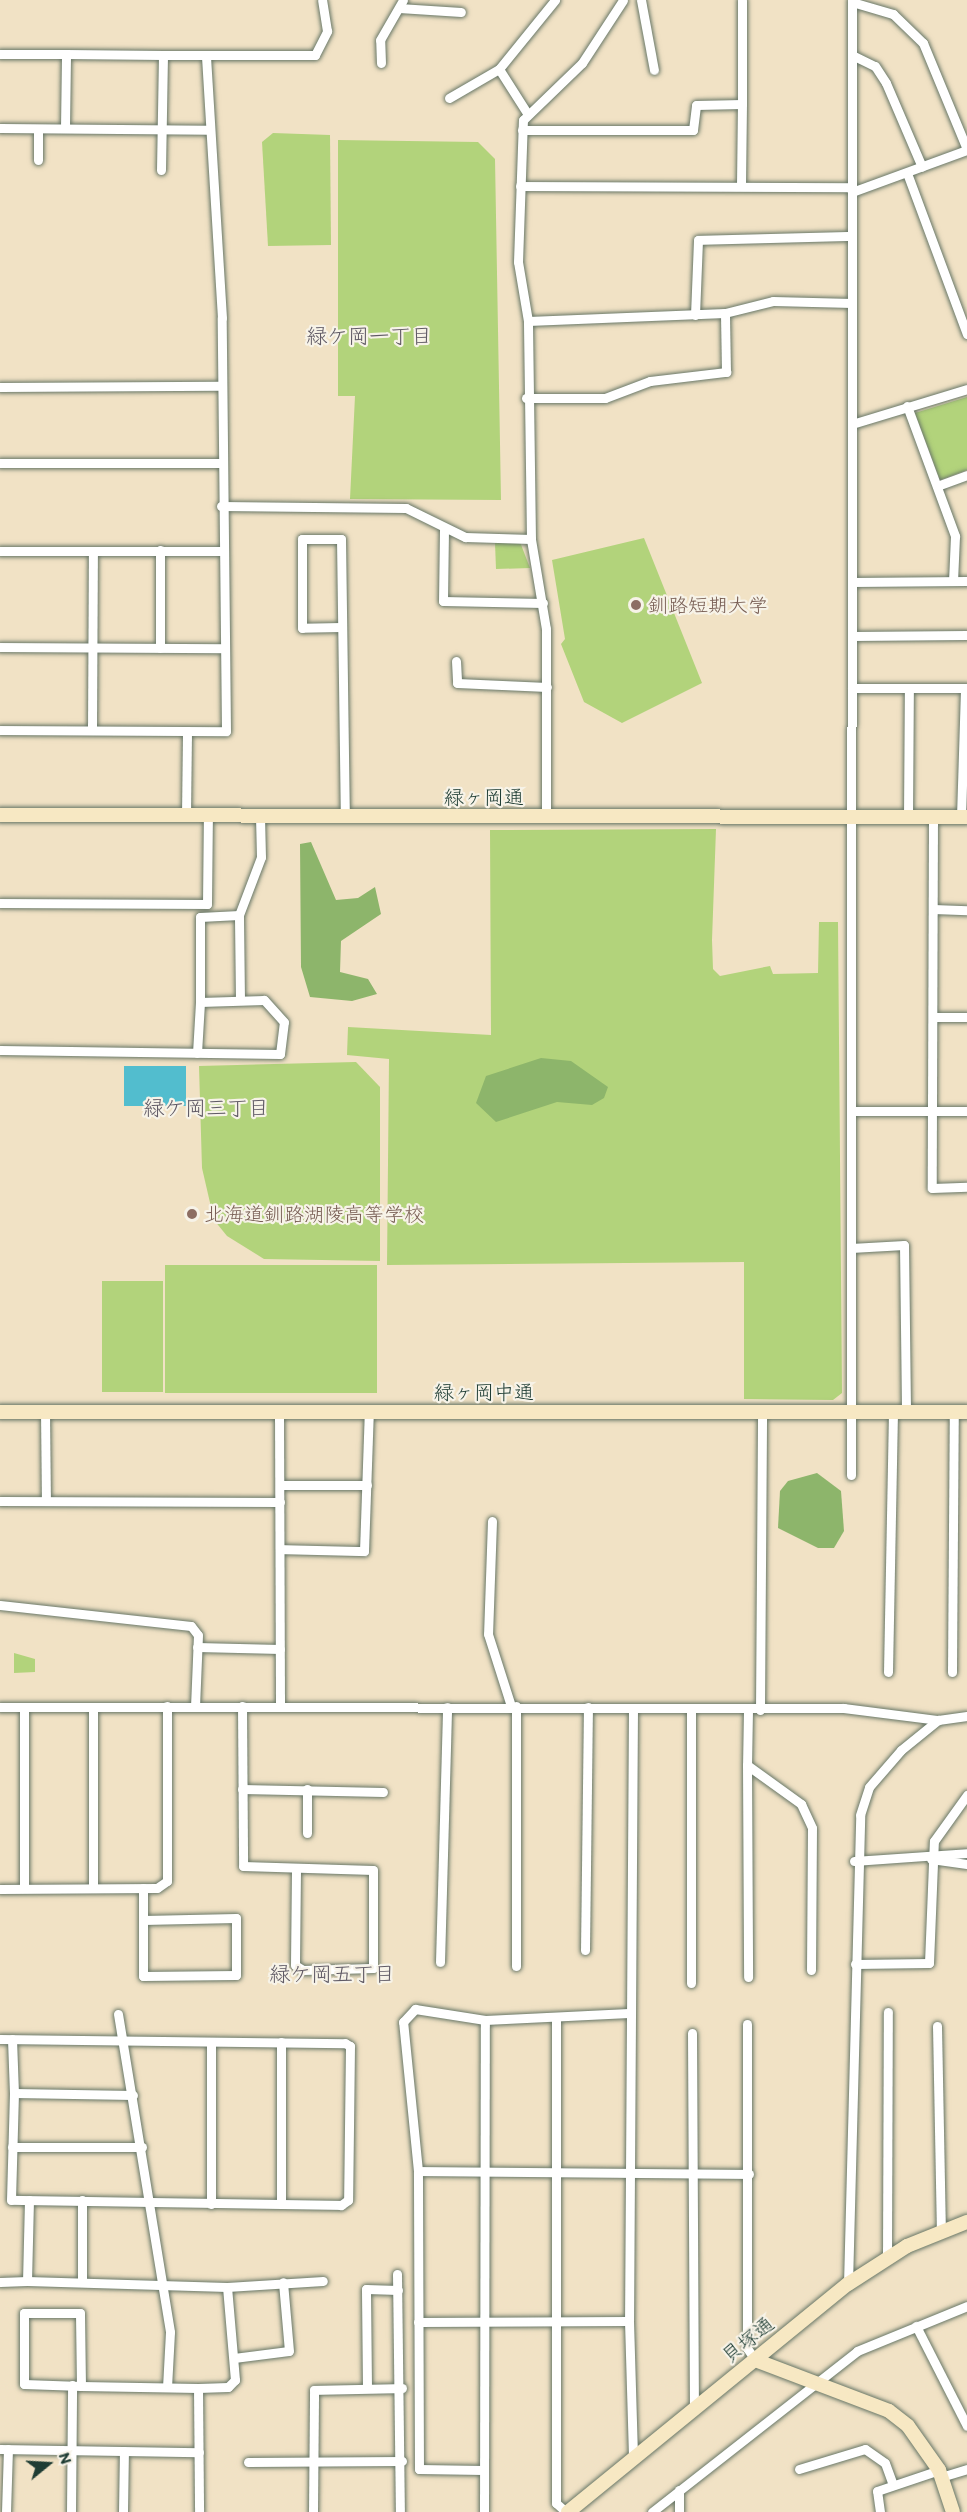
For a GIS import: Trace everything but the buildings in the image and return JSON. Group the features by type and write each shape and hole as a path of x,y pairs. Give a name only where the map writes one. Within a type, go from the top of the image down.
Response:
{"street":[{"path":"0,54 315,55 327,32 322,0"},
{"path":"449,98 499,69 555,0"},
{"path":"546,816 547,687 543,603 531,539 526,398 528,321 518,262 522,130 527,112 582,63 623,0"},
{"path":"640,0 654,70"},
{"path":"741,185 742,0"},
{"path":"520,186 741,185 852,190 907,173 967,149 923,43 893,14 852,1 852,55 852,190 852,1111 851,1475"},
{"path":"381,63 380,40 401,4 461,12"},
{"path":"65,128 66,54"},
{"path":"161,170 163,55"},
{"path":"0,730 226,731 220,463 221,386 206,55"},
{"path":"852,55 875,66 886,83 922,167"},
{"path":"499,69 527,112"},
{"path":"522,130 693,130 696,105 742,104"},
{"path":"0,128 209,130"},
{"path":"38,129 38,160"},
{"path":"907,173 967,334"},
{"path":"695,315 698,240 852,236"},
{"path":"528,321 725,313 773,301 852,303"},
{"path":"526,398 605,398 650,381 726,372 725,313"},
{"path":"0,387 221,386"},
{"path":"852,423 967,389"},
{"path":"907,406 955,536 953,581"},
{"path":"0,463 220,463"},
{"path":"937,486 967,475"},
{"path":"221,506 406,508 444,530 465,537 531,539"},
{"path":"444,530 443,601 543,603"},
{"path":"341,627 302,628 302,539 341,539 345,816"},
{"path":"160,550 160,648"},
{"path":"0,551 222,551"},
{"path":"92,730 93,551"},
{"path":"852,582 967,581"},
{"path":"852,636 967,635"},
{"path":"0,647 223,648"},
{"path":"456,661 457,683 547,687"},
{"path":"852,688 966,688 964,817"},
{"path":"908,817 909,688"},
{"path":"186,815 187,731"},
{"name":"緑ヶ岡通","path":"0,815 964,817"},
{"path":"0,903 207,904 208,815"},
{"path":"240,1000 239,915 261,857 260,815"},
{"path":"933,817 932,1188 967,1187"},
{"path":"933,909 967,910"},
{"path":"197,1053 200,1002 200,917 239,915"},
{"path":"0,1050 197,1053 285,1050 284,1022 264,1000 200,1002"},
{"path":"933,1017 967,1017"},
{"path":"852,1111 967,1111"},
{"path":"851,1248 904,1245 888,1672"},
{"name":"緑ヶ岡中通","path":"0,1412 960,1412"},
{"path":"45,1412 46,1501"},
{"path":"279,1412 280,1706"},
{"path":"280,1549 364,1551 369,1412"},
{"path":"760,1710 762,1412"},
{"path":"952,1672 960,1412"},
{"path":"280,1485 367,1485"},
{"path":"0,1501 280,1502"},
{"path":"492,1521 488,1634 513,1706 516,1966"},
{"path":"0,1605 192,1626 197,1647 195,1707"},
{"path":"197,1647 280,1649"},
{"path":"0,1889 143,1888 167,1881 167,1706"},
{"path":"242,1706 243,1866 373,1870 373,1968 303,1970 295,1965 296,1869"},
{"path":"0,1707 513,1706 691,1710 844,1708 938,1720 967,1716"},
{"path":"24,1707 24,1888"},
{"path":"93,1707 93,1888"},
{"path":"440,1962 447,1707"},
{"path":"585,1950 588,1707"},
{"path":"633,1708 628,2321 633,2457"},
{"path":"691,1710 691,1983"},
{"path":"748,1710 748,1977"},
{"path":"848,2284 855,1964 854,1861 869,1787 902,1750 938,1720"},
{"path":"747,1765 809,1814 811,1970"},
{"path":"242,1789 384,1792"},
{"path":"307,1789 307,1833"},
{"path":"855,1964 929,1963 931,1859 943,1822 967,1795"},
{"path":"854,1861 931,1859 967,1853"},
{"path":"931,1859 967,1864"},
{"path":"143,1888 143,1920 143,1976 236,1975 236,1918 143,1920"},
{"path":"483,2470 419,2469 418,2171 403,2022 415,2009 485,2020 629,2013"},
{"path":"888,2012 888,2257"},
{"path":"118,2014 152,2204 170,2332 167,2387"},
{"path":"556,2017 553,2320 556,2503 567,2512"},
{"path":"483,2512 485,2020"},
{"path":"747,2024 749,2174 747,2348 755,2360 813,2385 889,2412 922,2439 940,2473 953,2512"},
{"path":"937,2026 941,2230"},
{"path":"692,2033 694,2409"},
{"path":"0,2039 281,2042 350,2046 351,2110 348,2200 341,2205 0,2200"},
{"path":"11,2200 14,2093 12,2039"},
{"path":"281,2042 281,2204"},
{"path":"211,2043 211,2204"},
{"path":"14,2093 133,2095"},
{"path":"12,2147 142,2147"},
{"path":"418,2171 749,2174"},
{"path":"27,2282 29,2200"},
{"path":"82,2200 82,2282"},
{"name":"貝塚通","path":"567,2512 848,2284 888,2257 941,2230 967,2222"},
{"path":"398,2274 402,2388 400,2512"},
{"path":"0,2282 82,2282 227,2287 324,2281"},
{"path":"234,2358 289,2352 283,2282"},
{"path":"71,2512 72,2450 76,2386 80,2313 24,2313 24,2384 76,2386 198,2388 228,2387 235,2380 227,2287"},
{"path":"367,2387 366,2289 398,2289"},
{"path":"652,2512 857,2351 967,2306"},
{"path":"418,2322 628,2321"},
{"path":"916,2326 967,2426"},
{"path":"198,2388 199,2512"},
{"path":"313,2512 314,2390 402,2388"},
{"path":"6,2512 4,2449 199,2452"},
{"path":"799,2469 865,2450 885,2463 893,2485"},
{"path":"123,2512 124,2451"},
{"path":"248,2462 402,2461"},
{"path":"880,2512 877,2491 940,2473 967,2469"},
{"path":"679,2490 679,2512"}],"green space":[{"path":"273,133 330,135 331,245 268,246 262,142"},
{"path":"338,140 478,142 495,159 501,500 350,499 355,396 338,396"},
{"path":"967,397 967,470 940,480 915,413"},
{"path":"644,538 702,683 622,723 584,702 561,644 565,639 552,560"},
{"path":"520,542 530,568 496,569 495,543"},
{"path":"716,829 712,940 713,969 720,976 770,966 773,974 818,973 819,922 838,922 842,1393 833,1400 744,1399 744,1262 387,1265 389,1059 347,1055 348,1027 491,1035 490,830"},
{"path":"311,842 336,900 358,898 375,887 381,914 341,941 340,972 368,979 377,994 352,1001 310,997 301,967 300,844"},
{"path":"541,1058 571,1061 608,1087 604,1098 592,1105 557,1102 496,1122 476,1103 486,1076"},
{"path":"356,1062 380,1087 380,1261 264,1259 227,1236 214,1220 202,1168 199,1066"},
{"path":"165,1265 377,1265 377,1393 165,1393"},
{"path":"102,1281 163,1281 163,1392 102,1392"},
{"path":"817,1473 841,1491 844,1531 834,1548 818,1548 778,1528 780,1491 788,1481"},
{"path":"14,1653 35,1659 35,1672 14,1673"}],"water":[{"path":"124,1066 186,1066 186,1106 124,1106"}],"place":[{"name":"釧路短期大学","path":"636,605"},
{"name":"北海道釧路湖陵高等学校","path":"192,1214"}],"district":[{"name":"緑ケ岡一丁目","path":"369,336"},
{"name":"緑ケ岡三丁目","path":"206,1108"},
{"name":"緑ケ岡五丁目","path":"332,1974"}]}
